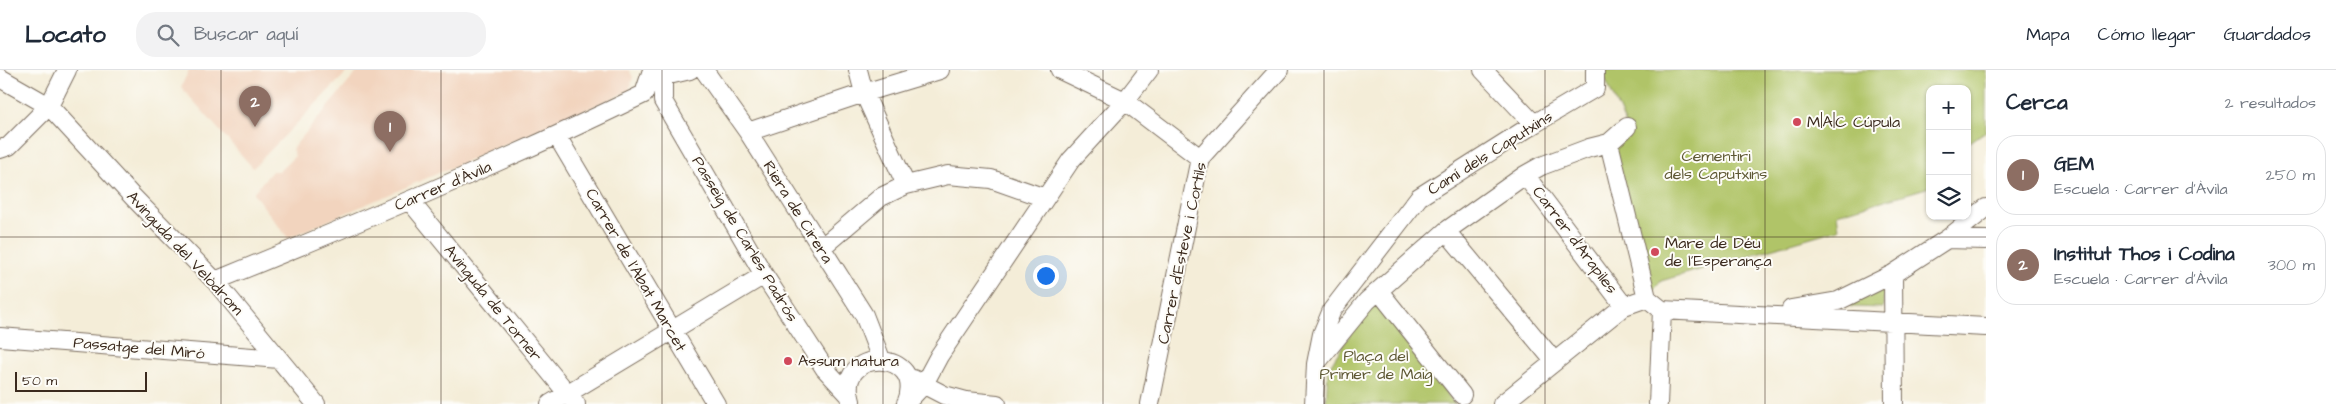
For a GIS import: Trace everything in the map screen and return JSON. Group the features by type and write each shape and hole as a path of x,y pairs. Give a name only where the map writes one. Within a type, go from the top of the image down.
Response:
{"street":[{"path":"0,149 9,146 49,106 67,70"},
{"path":"656,71 673,74 690,70"},
{"name":"Riera de Cirera","path":"704,70 748,132 864,315 881,359"},
{"path":"858,70 864,93 906,185"},
{"path":"748,132 940,70"},
{"path":"1060,70 1125,101 1200,158"},
{"path":"906,404 924,384 939,356 1071,160 1125,101 1149,70"},
{"name":"Carrer d'Esteve i Cortils","path":"1150,404 1200,158 1279,70"},
{"path":"1483,70 1534,124"},
{"name":"Camí dels Caputxins","path":"1314,404 1316,364 1322,334 1332,310 1419,197 1534,124 1595,88 1595,70"},
{"name":"Carrer d'Àvila","path":"215,281 410,201 557,136 644,94 656,71"},
{"name":"Passeig de Carles Padrós","path":"656,71 662,101 764,275 825,369 851,400"},
{"name":"Avinguda del Velòdrom","path":"0,78 49,106 133,197 215,281 316,404"},
{"path":"1316,364 1367,301 1446,231 1525,175 1542,166 1589,148 1609,143 1628,127"},
{"name":"Carrer de l'Abat Marcet","path":"557,136 716,404"},
{"path":"1609,143 1647,298 1662,310 1986,327"},
{"path":"822,248 881,197 906,185 948,175 992,179 1045,198"},
{"name":"Carrer d'Arapiles","path":"1525,175 1624,306"},
{"name":"Avinguda de Torner","path":"410,201 572,399"},
{"path":"1763,314 1838,300 1893,274 1947,239 1986,208"},
{"path":"1446,231 1554,361"},
{"path":"1947,239 1986,240"},
{"path":"1893,274 1895,321 1894,404"},
{"path":"550,404 572,399 671,330 764,275"},
{"path":"1379,291 1462,395"},
{"path":"1502,404 1624,306 1647,298"},
{"path":"1658,404 1662,310"},
{"name":"Passatge del Miró","path":"0,337 279,359"},
{"path":"851,400 849,387 852,376 862,365 871,360 881,359 891,361 900,367 906,376 910,393 906,404"},
{"path":"906,376 944,395 997,404"}],"shaded area":[{"path":"189,70 349,70 253,168 181,87"},
{"path":"359,70 629,70 633,77 629,91 288,238 253,193 272,171 279,171 295,156 292,149"}],"green space":[{"name":"Cementiri dels Caputxins","path":"1601,70 1986,70 1986,131 1971,141 1971,85 1926,85 1926,188 1837,214 1839,229 1661,281 1647,298 1609,143 1627,127"},
{"path":"1884,290 1883,308 1851,307 1851,303"},
{"name":"Plaça del Primer de Maig","path":"1376,303 1455,404 1326,404 1328,369 1363,314"}],"place":[{"name":"M|A|C Cúpula","path":"1797,122"},
{"name":"Institut Thos i Codina","path":"255,127"},
{"name":"GEM","path":"390,152"},
{"name":"Mare de Déu de l'Esperança","path":"1655,252"},
{"name":"Assum natura","path":"788,361"}]}
